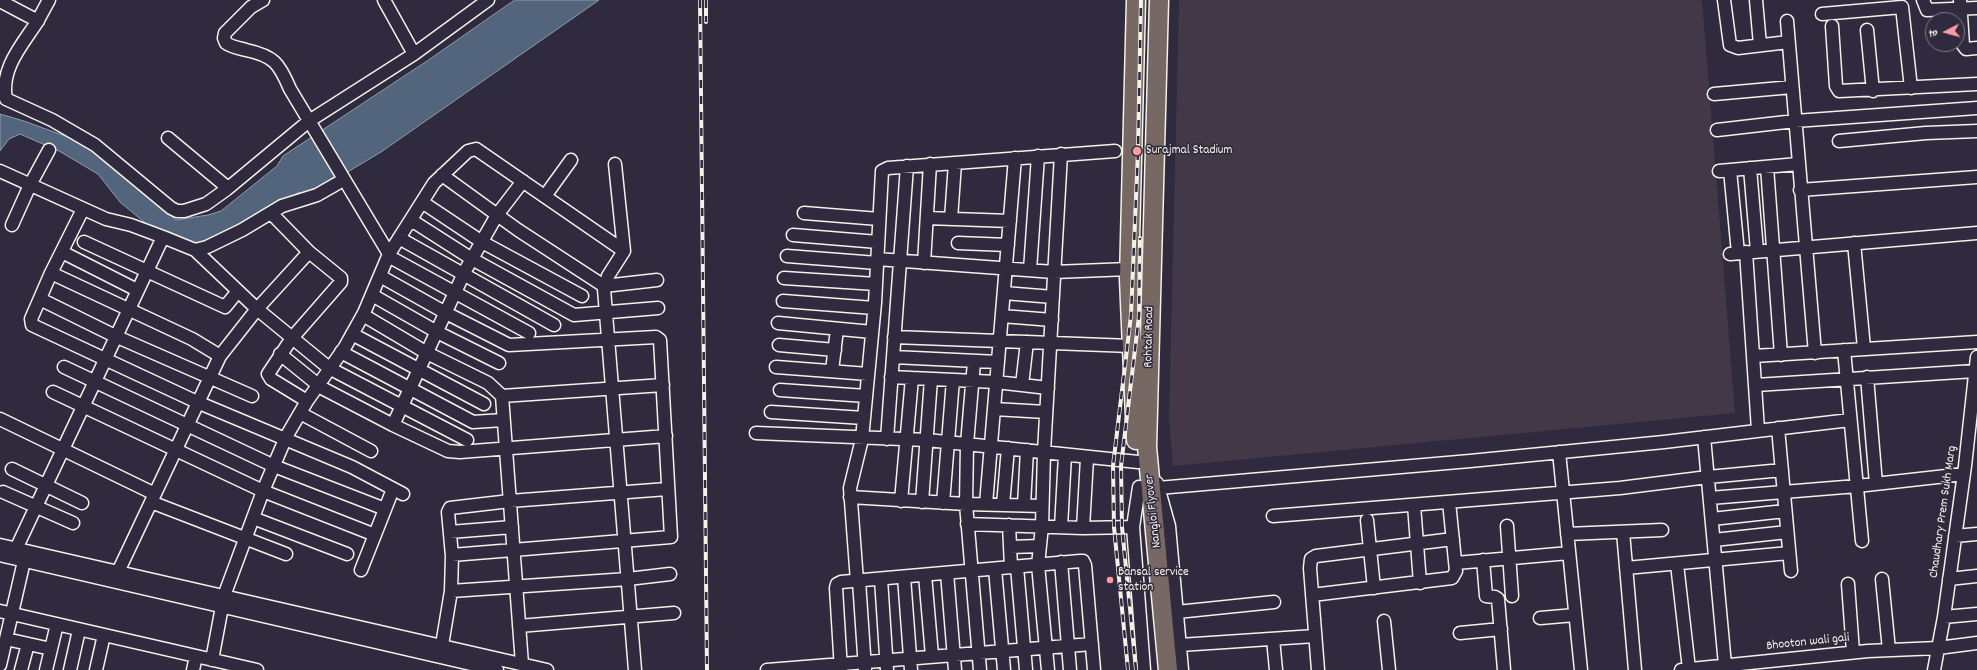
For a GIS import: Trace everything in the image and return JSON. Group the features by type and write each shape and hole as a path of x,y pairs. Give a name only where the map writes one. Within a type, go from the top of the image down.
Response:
{"highway":[{"name":"Rohtak Road","path":"1136,0 1129,269 1131,346 1139,487"},
{"name":"Rohtak Road","path":"1147,447 1159,0"},
{"name":"Nangloi Flyover","path":"1147,447 1144,525 1156,670"},
{"name":"Nangloi Flyover","path":"1139,487 1168,670"}],"street":[{"path":"49,0 38,21 11,59 7,70 5,93 6,99 52,120 95,145 171,208 177,211 196,209 206,204 310,122 414,54 488,0"},
{"path":"263,0 251,7 225,33 224,38 226,43 265,55 276,62 342,183 389,255 455,294 529,333"},
{"path":"384,0 414,54"},
{"path":"1724,0 1730,45 1738,48 1788,42"},
{"path":"1756,0 1760,46"},
{"path":"1923,0 1926,10 1960,4 1977,8"},
{"path":"0,1 38,21"},
{"path":"1960,4 1963,45 1966,49 1977,48"},
{"path":"1822,14 1902,7 1911,88"},
{"path":"1786,21 1815,353"},
{"path":"1832,26 1837,89 1844,92 1977,84"},
{"path":"1867,30 1873,91"},
{"path":"1714,94 1792,87"},
{"path":"1717,130 1795,121 1977,108"},
{"path":"1839,141 1926,133 1977,131"},
{"path":"168,138 228,188"},
{"path":"217,664 224,602 263,491 285,440 306,401 352,334 363,315 389,255 434,183 468,151 476,149 624,251"},
{"path":"12,225 30,185 49,150"},
{"path":"865,666 850,488 862,439 876,284 882,171 888,168 930,164 1115,151"},
{"path":"1048,670 1038,564 1042,526 1046,412 1061,154"},
{"path":"1030,270 1038,156"},
{"path":"986,504 1007,269 1015,158"},
{"path":"545,196 571,160"},
{"path":"951,219 955,163"},
{"path":"615,164 624,251 608,276 604,286 635,670"},
{"path":"924,263 930,164"},
{"path":"1758,430 1754,356 1743,252 1724,170 1798,164"},
{"path":"887,439 907,166"},
{"path":"1767,167 1781,355"},
{"path":"1743,252 1750,168"},
{"path":"0,171 106,220 131,225 195,250 257,309 328,368 401,408 467,440"},
{"path":"442,175 497,215 604,286 657,280"},
{"path":"1800,190 1977,177"},
{"path":"393,425 463,275 497,215 523,181"},
{"path":"195,250 207,247 242,230 290,203 317,195 342,183"},
{"path":"422,202 482,242 582,296"},
{"path":"83,209 51,273 31,319 32,325 197,402 352,467 398,492 385,509 361,570"},
{"path":"271,213 309,252 341,278 341,282 292,338 270,369 269,377 306,401"},
{"path":"804,213 879,219"},
{"path":"927,218 1010,221"},
{"path":"411,220 472,259 571,314 578,315 658,308"},
{"path":"1743,252 1977,233"},
{"path":"793,235 878,242"},
{"path":"16,549 127,310 163,237"},
{"path":"399,238 463,275 554,324"},
{"path":"84,242 225,307 238,291"},
{"path":"958,243 1008,245"},
{"path":"1854,243 1864,348"},
{"path":"62,252 137,290"},
{"path":"118,572 220,356 257,309 309,252"},
{"path":"787,256 924,263 1054,272 1129,269"},
{"path":"51,273 127,310 192,339 220,356"},
{"path":"380,276 446,313 509,345 608,339 659,338 661,343 667,489 671,537 452,555"},
{"path":"784,278 876,284"},
{"path":"1004,293 1053,297"},
{"path":"372,295 437,332 499,363"},
{"path":"40,299 115,336 252,396"},
{"path":"783,301 874,308"},
{"path":"363,315 427,353 488,384 502,396 663,385"},
{"path":"1002,316 1052,320"},
{"path":"778,323 872,332"},
{"path":"832,371 837,329"},
{"path":"352,334 418,371 484,404"},
{"path":"894,337 1131,346"},
{"path":"1022,385 1027,342"},
{"path":"1754,356 1977,342"},
{"path":"779,345 835,350"},
{"path":"1844,350 1862,541"},
{"path":"341,352 473,422 503,420"},
{"path":"280,354 317,385 393,425 448,451 460,452 505,449 666,436"},
{"path":"893,357 998,362"},
{"name":"Chaudhary Prem Sukh Marg","path":"1934,670 1944,616 1964,474 1972,445 1975,371 1977,357"},
{"path":"974,362 967,444 966,504 980,670"},
{"path":"64,367 274,466 385,509"},
{"path":"776,367 868,374"},
{"path":"1756,385 1846,378 1975,371"},
{"path":"891,377 996,382 1048,388"},
{"path":"1867,377 1876,484"},
{"path":"901,501 908,440 912,378"},
{"path":"922,502 931,379"},
{"path":"942,503 953,380"},
{"path":"780,390 866,396"},
{"path":"53,392 263,491 375,535"},
{"path":"502,396 522,664"},
{"path":"994,409 1046,412"},
{"path":"300,412 371,451"},
{"path":"771,412 864,418"},
{"path":"0,419 62,448 153,498 286,554"},
{"path":"1158,488 1559,452 1850,420"},
{"path":"1778,428 1791,571"},
{"path":"756,433 862,439 927,440 1088,458 1138,462"},
{"path":"1704,437 1716,560 1718,667"},
{"name":"Rohtak Road","path":"1147,447 1169,526 1182,670"},
{"path":"1003,505 1008,448"},
{"path":"1024,505 1027,450"},
{"path":"1559,452 1581,670"},
{"path":"1061,527 1065,455"},
{"path":"1083,528 1088,458"},
{"path":"12,468 82,503"},
{"path":"1273,516 1620,488 1708,477 1782,470"},
{"path":"1756,473 1759,494"},
{"path":"1710,498 1857,486 1964,474"},
{"path":"442,645 451,591 452,555 448,512 450,508 510,501 667,489"},
{"path":"4,492 73,523"},
{"path":"850,497 942,503 1042,506"},
{"path":"1312,595 1452,578 1456,571 1456,563 1449,502"},
{"path":"1414,505 1420,583"},
{"path":"1712,519 1786,511"},
{"path":"253,518 347,554"},
{"path":"1367,520 1374,588"},
{"path":"967,524 1083,528 1144,525 1144,670"},
{"path":"1009,525 1010,546 1014,567 1026,670"},
{"path":"1507,526 1512,596"},
{"path":"450,532 512,527"},
{"path":"1567,534 1662,530"},
{"path":"1624,532 1636,670"},
{"path":"1714,540 1787,532"},
{"path":"1955,536 1977,534"},
{"path":"1318,670 1312,595 1311,559 1316,556 1453,539"},
{"path":"0,545 118,572 224,602 497,670"},
{"path":"1010,546 1040,546"},
{"path":"1456,563 1569,553"},
{"path":"1626,568 1789,553"},
{"path":"0,555 224,602 442,645 547,670"},
{"path":"1483,560 1485,594 1487,597 1498,598 1504,670"},
{"path":"0,665 6,639 6,612 24,561"},
{"path":"840,667 836,588 837,584 841,582 1080,561 1084,563 1094,670"},
{"path":"1061,562 1070,670"},
{"path":"1677,564 1685,670"},
{"path":"995,568 1004,670"},
{"path":"947,573 955,670"},
{"path":"451,591 628,579 670,574"},
{"path":"925,575 932,656"},
{"path":"1949,579 1977,576"},
{"path":"904,577 911,664"},
{"path":"881,579 887,665"},
{"path":"1882,579 1889,650"},
{"path":"1848,584 1853,652"},
{"path":"1177,612 1274,602"},
{"path":"6,612 196,656 217,664 249,669"},
{"path":"519,626 674,613"},
{"path":"1944,616 1977,614"},
{"path":"1540,618 1575,615"},
{"path":"1384,621 1389,670"},
{"path":"46,670 57,624"},
{"path":"1460,633 1501,629"},
{"path":"70,670 79,630"},
{"path":"96,670 104,635"},
{"path":"1180,645 1315,636"},
{"path":"6,639 51,649"},
{"path":"1273,639 1276,670"},
{"path":"22,670 28,644"},
{"path":"767,670 911,664 932,656 1092,644"},
{"name":"Bhooton wali gali","path":"1685,670 1767,665 1853,652 1938,648 1977,644"},
{"path":"193,670 196,656"}],"shaded area":[{"path":"1179,0 1702,0 1735,413 1173,466 1169,419"}],"water":[{"path":"515,0 599,0 381,152 304,198 299,192 235,234 204,247 155,231 120,202 98,174 59,151 20,134 9,139 0,151 0,114 76,140 108,159 176,220 208,215 221,211 277,166 283,156 427,61"}],"railway":[{"path":"700,0 707,670"},
{"path":"706,0 706,22"},
{"path":"1128,670 1114,527 1113,466 1131,315 1138,151 1141,0"},
{"path":"1136,670 1122,527 1121,466 1139,316 1140,238"}],"place":[{"name":"Surajmal Stadium","path":"1137,151"},
{"name":"Bansal service station","path":"1110,580"}]}
